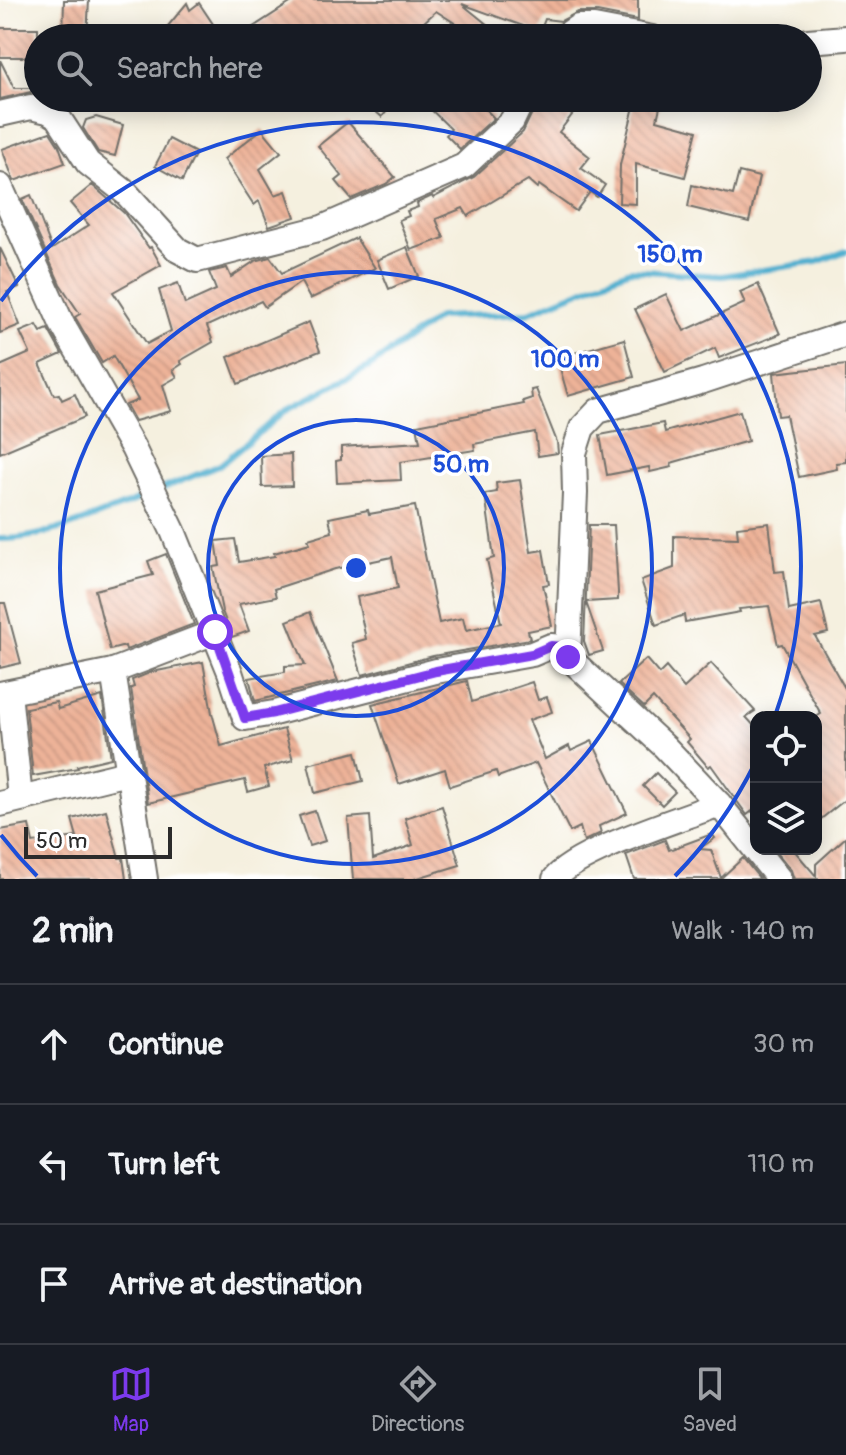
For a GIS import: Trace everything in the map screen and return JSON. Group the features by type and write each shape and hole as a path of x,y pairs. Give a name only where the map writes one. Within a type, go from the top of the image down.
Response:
{"street":[{"path":"822,40 846,38"},
{"path":"0,114 24,109"},
{"path":"50,112 58,117 88,163 126,193 178,250 197,260 322,228 464,166 512,121 516,112"},
{"path":"0,186 62,324 133,448 173,531 215,632 245,718 436,671 532,654 551,646 561,647 719,804 779,879"},
{"path":"568,657 574,453 582,428 589,418 598,411 703,381 846,334"},
{"path":"127,773 10,801 4,693 113,671 215,632"},
{"path":"113,671 145,879"},
{"path":"555,879 602,849 719,804"}],"building":[{"path":"64,0 89,0 88,24 63,24"},
{"path":"295,0 638,0 638,20 597,12 578,12 561,21 545,19 543,24 518,24 462,4 487,24 456,24 436,11 422,24 258,24"},
{"path":"187,3 190,10 199,3 213,24 170,24"},
{"path":"0,28 24,28 24,57 0,57"},
{"path":"0,60 14,88 24,88 24,94 0,99"},
{"path":"433,112 488,112 494,118 460,149 446,135 451,129"},
{"path":"532,112 574,112 559,132 590,157 581,168 605,185 597,197 590,192 576,211 528,180 468,216 463,208 436,219 444,238 411,250 399,220 409,216 407,211 418,207 417,203 474,177 523,132"},
{"path":"633,112 659,112 657,120 697,131 685,177 636,164 636,204 619,203 620,165"},
{"path":"96,117 123,125 115,156 98,152 83,128 86,120"},
{"path":"348,122 395,177 351,199 336,181 342,176 318,146"},
{"path":"262,129 281,152 260,169 275,195 286,191 295,217 269,226 259,201 254,205 224,159"},
{"path":"50,132 65,163 14,181 2,149"},
{"path":"169,139 196,153 182,181 155,166"},
{"path":"739,172 759,177 749,222 688,207 692,185 733,195"},
{"path":"92,185 124,213 161,265 113,292 147,344 171,331 159,290 178,283 185,304 216,290 209,272 227,268 231,277 255,261 270,257 282,273 356,238 375,268 310,299 301,282 265,307 261,301 207,326 213,342 180,361 182,364 173,370 177,377 163,385 171,411 135,421 126,405 138,400 113,356 102,363 75,317 80,314 60,284 22,199 31,195 52,249 89,225 70,203"},
{"path":"407,247 419,276 389,289 377,260"},
{"path":"0,248 19,287 7,292 20,325 0,333"},
{"path":"758,284 780,334 719,358 715,348 665,372 635,309 666,294 684,331 745,303 740,292"},
{"path":"309,322 320,351 238,384 228,357"},
{"path":"37,325 41,332 48,329 62,354 40,364 54,395 59,394 62,400 75,394 85,417 0,453 0,366 30,353 20,332"},
{"path":"624,339 634,377 568,396 557,358"},
{"path":"846,365 846,462 836,463 837,469 799,477 786,415 778,416 774,373"},
{"path":"536,389 557,442 558,453 538,456 535,432 474,444 475,450 400,462 401,480 337,483 336,461 341,460 341,447 420,442 417,425 524,404 523,401 532,398 531,390"},
{"path":"740,411 748,441 671,463 672,467 650,472 649,467 607,475 600,435 663,423 665,432"},
{"path":"291,454 292,486 262,487 261,456"},
{"path":"520,480 531,552 543,550 549,584 543,585 552,626 528,631 530,639 433,656 362,675 352,643 366,639 357,597 398,588 392,557 335,569 274,589 276,597 239,604 249,631 232,637 222,611 213,567 220,566 216,541 235,539 239,562 275,556 274,553 310,543 308,539 332,532 329,518 368,510 369,514 415,506 439,623 463,618 466,630 501,623 487,560 494,558 485,494 497,492 496,483"},
{"path":"769,523 775,572 784,571 789,610 821,603 828,633 815,636 846,690 846,799 822,818 822,711 782,644 778,645 769,606 739,609 740,612 685,622 684,615 656,625 641,580 674,568 674,536 738,538 737,527"},
{"path":"589,525 614,525 618,600 586,602 603,651 589,655 584,641"},
{"path":"166,554 194,624 126,650 125,646 110,650 95,590 153,575 148,561"},
{"path":"0,603 5,603 21,663 0,668"},
{"path":"310,612 338,681 255,701 249,678 285,672 285,666 305,665 287,621"},
{"path":"646,659 659,674 666,667 684,688 711,663 755,711 750,711 746,717 750,721 750,813 747,815 711,765 708,767 687,742 690,739 653,698 644,707 619,684"},
{"path":"203,662 221,746 284,729 293,760 264,768 269,786 248,792 245,780 148,803 132,680 152,672"},
{"path":"467,681 472,702 532,682 538,700 547,697 552,712 529,720 545,759 569,746 571,751 592,741 627,813 599,826 601,833 584,841 580,827 570,832 536,763 498,777 496,771 450,786 445,769 399,784 372,704"},
{"path":"102,696 111,758 33,776 26,708 56,702 58,709"},
{"path":"356,752 363,781 315,793 308,764"},
{"path":"656,773 675,792 662,805 643,786"},
{"path":"442,806 460,865 414,879 353,879 348,818 370,816 373,859 413,845 405,818"},
{"path":"106,810 119,858 123,858 126,879 0,879 0,830 29,825 33,843 77,837 72,819"},
{"path":"315,811 325,841 309,846 299,816"},
{"path":"712,834 715,838 699,849 711,850 721,878 743,858 760,879 634,879 626,855 665,840 669,850"},
{"path":"846,837 846,879 794,879 779,855 798,855 816,876 816,864"}],"waterway":[{"path":"159,490 220,465 288,409 369,367 439,317 527,313 630,270 722,276 817,262 846,251"},
{"path":"0,539 56,530 149,495"}],"route":[{"path":"215,632 245,718 436,671 532,654 551,646 561,647 568,657"}]}
